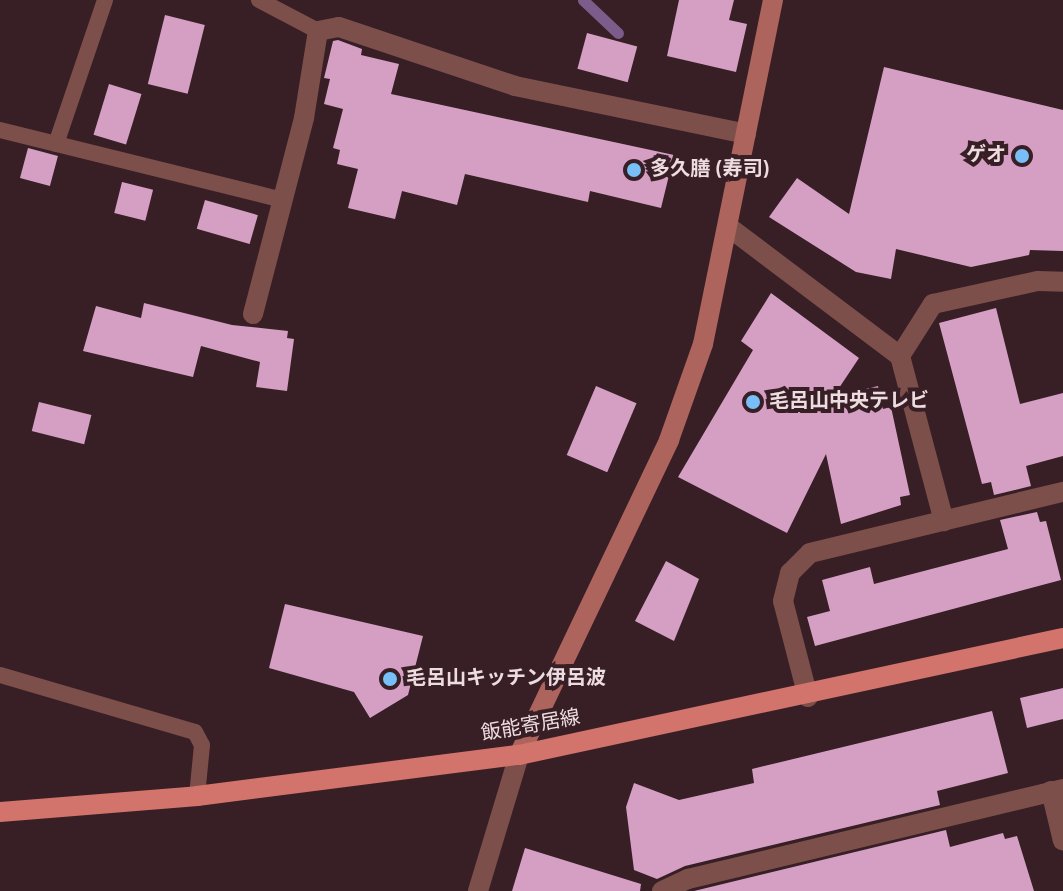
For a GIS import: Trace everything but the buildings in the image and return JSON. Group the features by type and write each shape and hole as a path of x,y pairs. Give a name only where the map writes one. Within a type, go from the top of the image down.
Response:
{"main road":[{"name":"飯能寄居線","path":"0,812 197,796 519,755 808,697 1063,638"}],"street":[{"path":"478,891 519,755 669,440 703,344 730,228 773,0"},
{"path":"253,314 282,200 318,31 339,27 515,86 746,134"},
{"path":"730,228 900,356 944,521"},
{"path":"900,356 933,304 1038,281 1063,282"},
{"path":"808,697 783,601 790,573 810,553 1063,492"},
{"path":"662,891 688,879 1057,790 1063,841"}],"lane":[{"path":"56,144 105,0"},
{"path":"259,0 318,31"},
{"path":"0,130 282,200"},
{"path":"0,675 195,732 202,745 197,796"}],"waterway":[{"path":"583,0 618,33"}],"place":[{"name":"ゲオ","path":"1022,156"},
{"name":"多久膳 (寿司)","path":"634,170"},
{"name":"毛呂山中央テレビ","path":"753,402"},
{"name":"毛呂山キッチン伊呂波","path":"390,679"}]}
